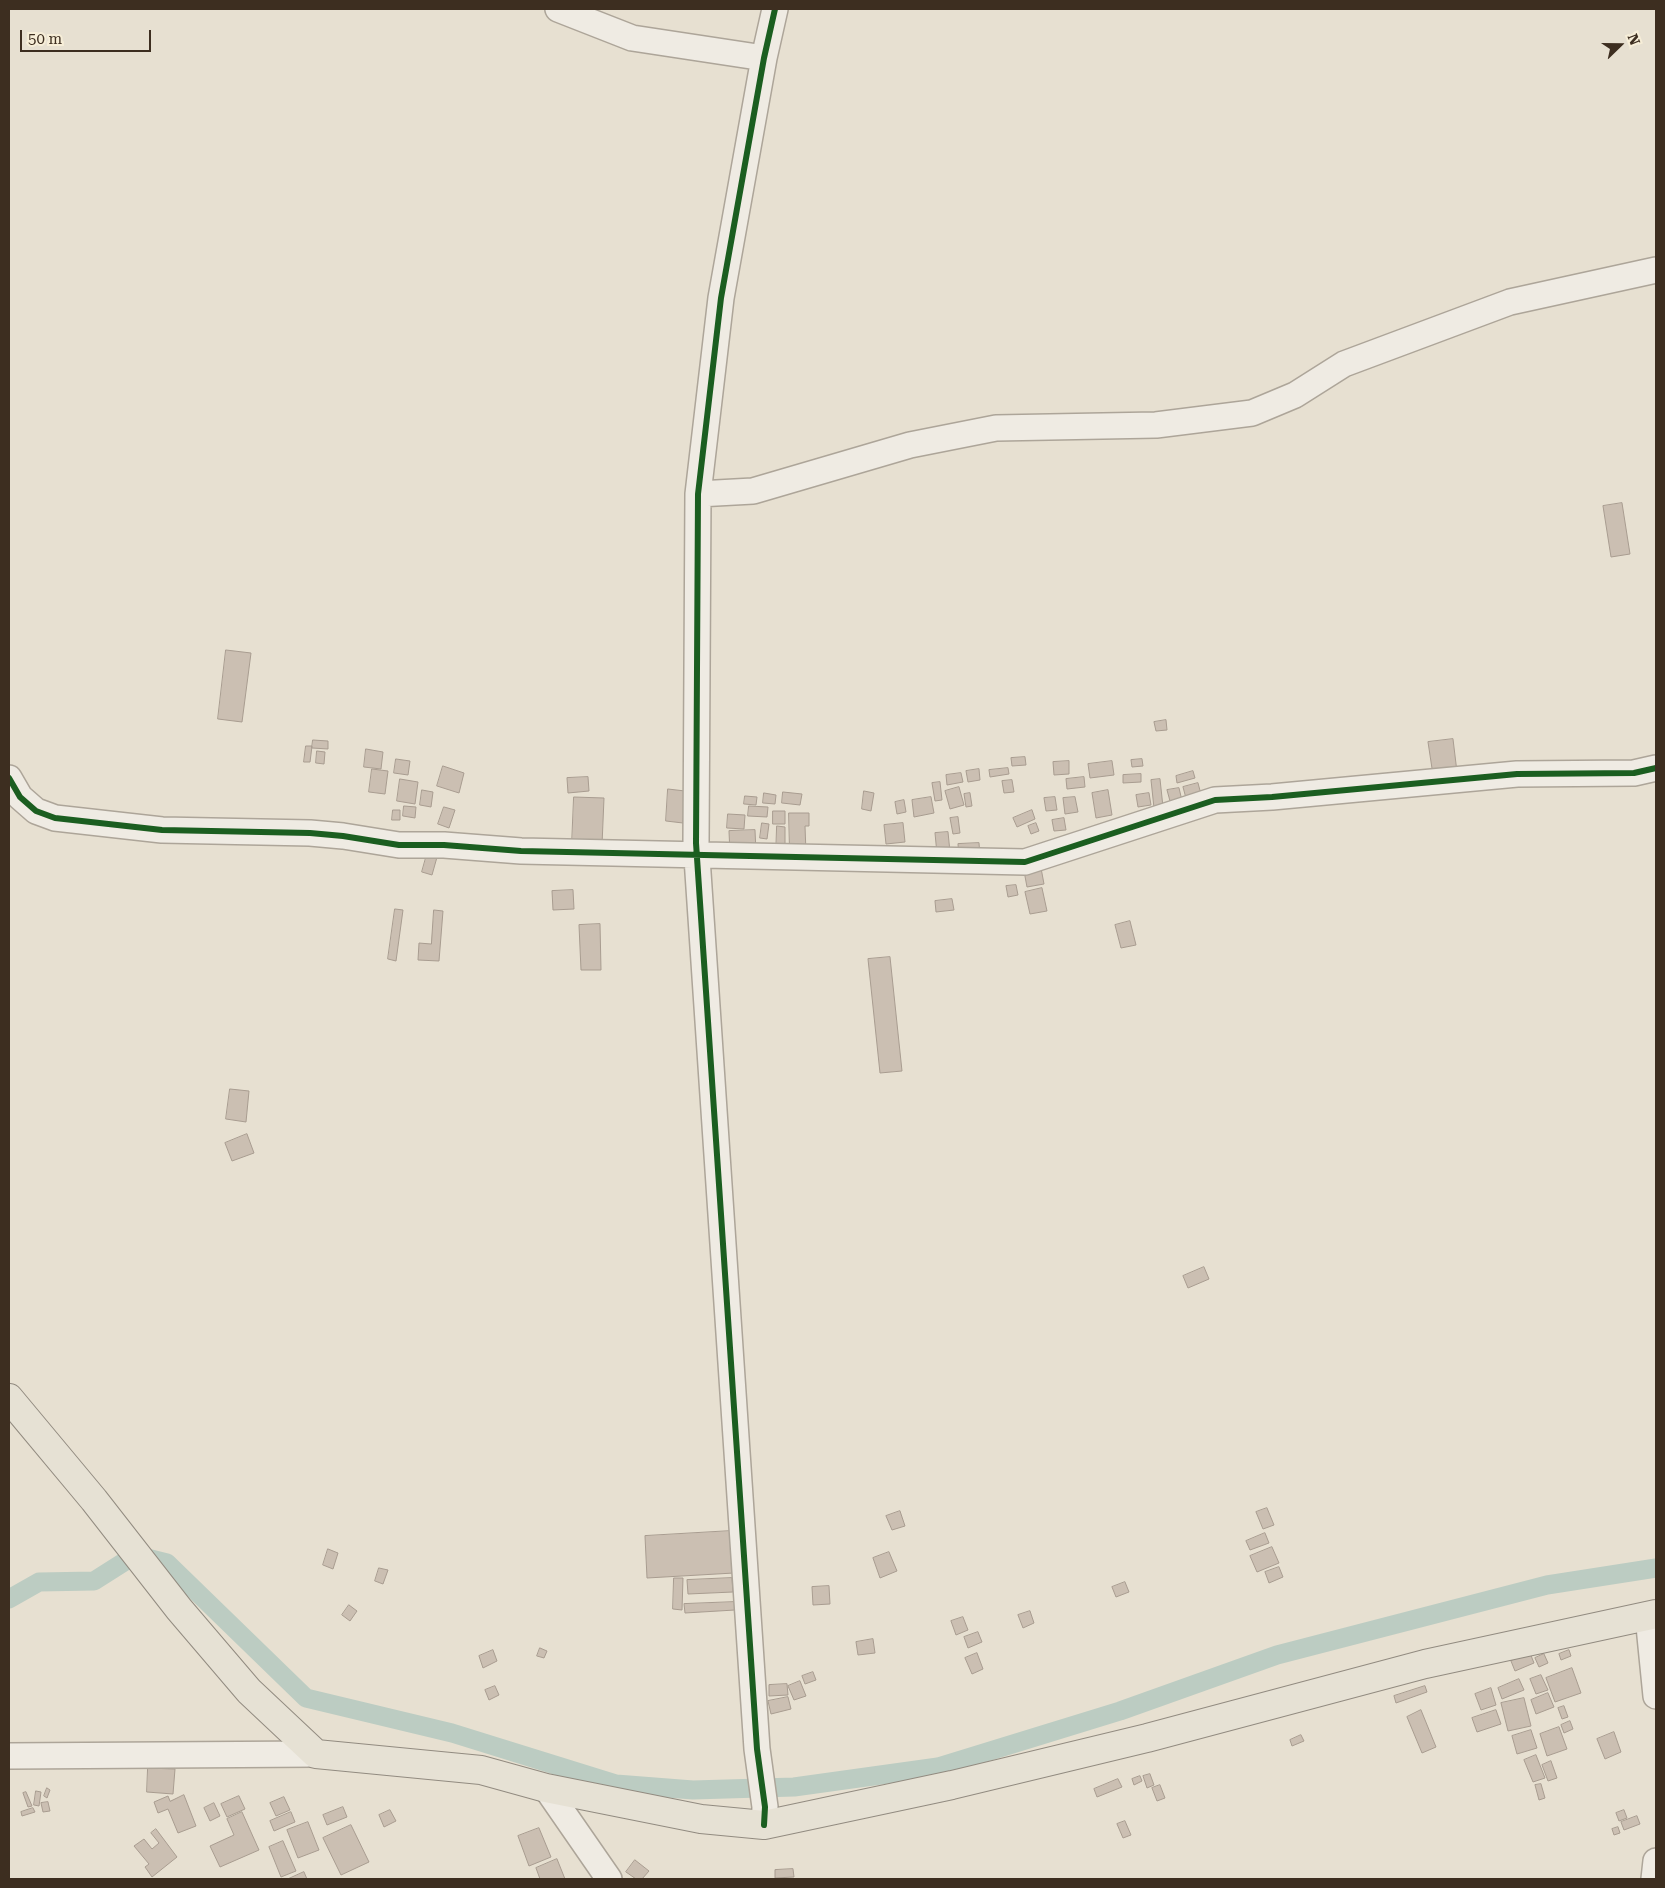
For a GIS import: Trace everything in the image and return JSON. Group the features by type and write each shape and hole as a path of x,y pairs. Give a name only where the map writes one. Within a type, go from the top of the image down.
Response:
{"main road":[{"path":"9,1398 94,1500 179,1609 249,1691 316,1754 481,1770 546,1788 701,1819 765,1816 961,1783 1147,1738 1425,1664 1652,1615"}],"street":[{"path":"558,9 632,38 764,58"},
{"path":"765,1816 757,1749 696,844 698,494 722,298 764,58 775,9"},
{"path":"698,494 753,492 910,445 996,428 1156,425 1252,413 1295,395 1344,364 1510,302 1656,270"},
{"path":"9,778 20,797 36,811 55,818 162,830 310,833 400,845 444,845 521,851 1025,862 1215,800 1272,797 1517,774 1634,773 1656,768"},
{"path":"1652,1615 1656,1696"},
{"path":"9,1756 316,1754"},
{"path":"546,1788 609,1879"},
{"path":"1654,1879 1656,1861"}],"building":[{"path":"1622,503 1630,554 1611,557 1603,506"},
{"path":"226,650 251,653 242,722 218,719"},
{"path":"1166,720 1167,730 1156,731 1154,722"},
{"path":"1453,739 1457,772 1433,775 1428,742"},
{"path":"313,740 328,741 328,749 312,748"},
{"path":"306,746 312,746 310,762 304,762"},
{"path":"366,749 383,752 381,769 364,767"},
{"path":"317,751 325,752 324,764 316,763"},
{"path":"1025,757 1026,765 1012,766 1011,758"},
{"path":"396,759 410,761 408,775 394,773"},
{"path":"1142,759 1143,766 1132,767 1131,760"},
{"path":"1069,761 1069,774 1054,775 1053,762"},
{"path":"1112,761 1114,775 1090,778 1088,764"},
{"path":"443,766 464,773 459,793 437,786"},
{"path":"1008,768 1009,774 990,777 989,770"},
{"path":"372,769 388,771 385,794 369,792"},
{"path":"979,769 980,780 968,782 966,771"},
{"path":"1193,771 1195,778 1177,783 1176,776"},
{"path":"961,773 963,782 947,785 946,775"},
{"path":"1141,774 1141,782 1123,783 1123,775"},
{"path":"588,777 589,791 568,793 567,778"},
{"path":"1084,777 1085,787 1067,789 1066,779"},
{"path":"400,779 418,782 415,804 397,801"},
{"path":"1160,779 1163,807 1154,808 1151,780"},
{"path":"1012,780 1014,792 1004,793 1002,781"},
{"path":"940,782 942,800 935,801 932,783"},
{"path":"1198,783 1202,798 1187,802 1183,787"},
{"path":"959,787 964,805 950,809 945,791"},
{"path":"1179,788 1184,809 1173,812 1167,790"},
{"path":"668,789 685,791 683,823 666,821"},
{"path":"422,790 433,792 431,807 420,805"},
{"path":"1108,790 1112,815 1096,818 1092,793"},
{"path":"864,791 874,793 871,811 862,809"},
{"path":"783,792 802,794 800,805 782,803"},
{"path":"764,793 776,795 775,804 763,803"},
{"path":"970,793 972,806 966,807 964,794"},
{"path":"1149,793 1151,805 1138,807 1136,795"},
{"path":"745,796 757,797 756,805 744,804"},
{"path":"574,797 604,798 602,845 572,844"},
{"path":"931,797 934,813 914,817 912,800"},
{"path":"1055,797 1057,810 1046,811 1044,798"},
{"path":"1075,797 1078,812 1065,814 1063,798"},
{"path":"904,800 906,812 897,814 895,802"},
{"path":"404,806 416,807 415,818 403,816"},
{"path":"749,806 768,807 767,817 748,816"},
{"path":"444,807 455,810 449,828 438,824"},
{"path":"393,810 400,810 400,820 392,820"},
{"path":"1032,810 1035,819 1017,827 1013,818"},
{"path":"773,811 785,811 785,824 773,824"},
{"path":"789,813 809,813 809,826 805,826 806,853 790,853"},
{"path":"728,814 745,815 744,829 727,828"},
{"path":"958,817 960,833 953,834 950,818"},
{"path":"1064,818 1066,830 1054,831 1052,820"},
{"path":"762,823 769,824 767,839 760,838"},
{"path":"903,823 905,842 886,844 884,825"},
{"path":"1036,823 1039,831 1031,834 1028,826"},
{"path":"777,826 785,827 785,856 776,856"},
{"path":"755,830 756,852 730,854 729,831"},
{"path":"948,832 950,852 937,854 935,833"},
{"path":"979,843 980,856 959,858 958,844"},
{"path":"429,847 439,850 432,875 422,872"},
{"path":"1041,868 1044,884 1027,887 1024,871"},
{"path":"1016,885 1018,895 1008,897 1006,886"},
{"path":"1042,888 1047,911 1030,914 1025,892"},
{"path":"573,890 574,909 553,910 552,891"},
{"path":"952,899 954,910 936,912 935,901"},
{"path":"395,909 403,910 396,961 388,959"},
{"path":"434,910 443,911 439,961 418,960 419,943 431,944"},
{"path":"1130,921 1136,945 1121,948 1115,925"},
{"path":"600,924 601,970 581,970 579,925"},
{"path":"890,957 902,1071 880,1073 868,959"},
{"path":"230,1089 249,1091 246,1122 226,1119"},
{"path":"247,1134 254,1153 232,1161 225,1143"},
{"path":"1204,1267 1209,1279 1188,1288 1183,1276"},
{"path":"1267,1508 1274,1525 1263,1529 1256,1512"},
{"path":"900,1511 905,1526 892,1530 886,1516"},
{"path":"731,1531 734,1573 647,1578 645,1536"},
{"path":"1265,1533 1269,1543 1250,1550 1246,1541"},
{"path":"1272,1547 1279,1563 1257,1572 1250,1556"},
{"path":"328,1549 338,1553 333,1569 323,1565"},
{"path":"889,1552 897,1571 880,1578 873,1558"},
{"path":"1279,1567 1283,1577 1269,1583 1265,1572"},
{"path":"379,1568 388,1570 383,1584 375,1581"},
{"path":"674,1578 683,1578 682,1610 673,1609"},
{"path":"732,1578 733,1592 688,1594 687,1580"},
{"path":"1125,1582 1129,1592 1116,1597 1112,1587"},
{"path":"829,1586 830,1604 813,1605 812,1587"},
{"path":"735,1602 735,1610 685,1613 684,1604"},
{"path":"349,1605 357,1611 350,1621 342,1615"},
{"path":"1030,1611 1034,1623 1023,1628 1018,1615"},
{"path":"963,1617 968,1630 956,1635 951,1621"},
{"path":"978,1632 982,1642 968,1648 964,1637"},
{"path":"873,1639 875,1653 858,1655 856,1642"},
{"path":"540,1648 547,1651 544,1658 537,1656"},
{"path":"493,1650 497,1661 483,1668 479,1656"},
{"path":"1569,1650 1571,1656 1561,1660 1559,1654"},
{"path":"977,1653 983,1669 972,1674 965,1658"},
{"path":"1530,1653 1534,1663 1515,1671 1511,1661"},
{"path":"1544,1654 1548,1663 1539,1667 1535,1658"},
{"path":"1572,1668 1581,1693 1555,1702 1546,1678"},
{"path":"813,1672 816,1680 805,1684 802,1676"},
{"path":"1541,1675 1548,1690 1536,1694 1530,1679"},
{"path":"1519,1679 1524,1690 1502,1699 1498,1688"},
{"path":"800,1681 806,1696 794,1700 788,1686"},
{"path":"787,1684 788,1695 769,1696 769,1685"},
{"path":"495,1686 499,1695 489,1700 485,1690"},
{"path":"1425,1686 1427,1692 1396,1703 1394,1696"},
{"path":"1491,1688 1496,1705 1481,1710 1475,1694"},
{"path":"1548,1693 1554,1707 1536,1714 1531,1700"},
{"path":"788,1697 791,1709 771,1714 768,1701"},
{"path":"1524,1698 1531,1726 1508,1731 1501,1703"},
{"path":"1564,1706 1568,1717 1562,1719 1558,1708"},
{"path":"1421,1710 1436,1747 1422,1753 1407,1717"},
{"path":"1496,1710 1501,1724 1477,1732 1472,1718"},
{"path":"1570,1721 1573,1729 1564,1733 1561,1725"},
{"path":"1559,1727 1567,1749 1547,1756 1540,1734"},
{"path":"1531,1730 1537,1748 1517,1754 1512,1736"},
{"path":"1614,1732 1621,1752 1605,1759 1597,1739"},
{"path":"1301,1735 1304,1741 1292,1746 1290,1740"},
{"path":"1536,1755 1545,1778 1533,1782 1524,1760"},
{"path":"1551,1761 1557,1778 1548,1781 1542,1765"},
{"path":"148,1768 175,1769 173,1794 147,1792"},
{"path":"1150,1774 1154,1785 1147,1788 1143,1776"},
{"path":"1140,1776 1142,1781 1134,1785 1132,1779"},
{"path":"1118,1779 1122,1787 1097,1797 1094,1789"},
{"path":"1541,1784 1545,1798 1539,1800 1535,1785"},
{"path":"1160,1785 1165,1798 1157,1801 1152,1788"},
{"path":"47,1788 50,1790 47,1798 44,1796"},
{"path":"36,1791 41,1792 39,1806 34,1805"},
{"path":"26,1792 32,1806 28,1807 23,1793"},
{"path":"184,1795 196,1826 178,1833 168,1809 158,1813 154,1802 168,1796 170,1801"},
{"path":"239,1796 245,1809 227,1817 221,1804"},
{"path":"284,1797 290,1810 276,1816 270,1803"},
{"path":"48,1802 50,1811 43,1812 41,1803"},
{"path":"214,1803 220,1816 210,1821 204,1808"},
{"path":"343,1807 347,1817 327,1825 323,1815"},
{"path":"33,1808 35,1812 22,1816 21,1812"},
{"path":"390,1810 396,1821 384,1827 379,1815"},
{"path":"1624,1810 1627,1818 1619,1821 1616,1813"},
{"path":"242,1812 259,1850 220,1867 210,1846 234,1835 227,1819"},
{"path":"291,1812 295,1822 274,1831 270,1821"},
{"path":"1637,1816 1640,1824 1624,1830 1621,1822"},
{"path":"1125,1821 1131,1835 1123,1838 1117,1824"},
{"path":"308,1822 319,1850 298,1858 287,1830"},
{"path":"351,1825 369,1862 341,1875 323,1838"},
{"path":"1618,1827 1620,1833 1614,1835 1612,1829"},
{"path":"539,1828 551,1857 529,1866 518,1836"},
{"path":"156,1829 177,1857 152,1877 145,1867 149,1864 134,1846 144,1839 152,1849 159,1843 151,1833"},
{"path":"283,1841 296,1871 281,1877 269,1847"},
{"path":"557,1859 565,1879 540,1879 536,1868"},
{"path":"635,1860 649,1871 642,1879 636,1879 626,1872"},
{"path":"793,1869 794,1877 775,1878 775,1870"},
{"path":"304,1872 307,1879 288,1879"}],"waterway":[{"path":"9,1599 39,1582 94,1581 135,1555 167,1563 306,1698 452,1733 616,1784 693,1790 794,1787 938,1767 1120,1711 1277,1655 1547,1585 1656,1568"}],"cycle path":[{"path":"764,1825 765,1807 757,1749 696,843 698,494 721,298 764,58 775,9"},
{"path":"9,778 20,797 36,811 55,818 162,830 310,833 399,845 444,845 521,851 1025,862 1215,800 1272,797 1517,774 1634,773 1656,768"}]}
